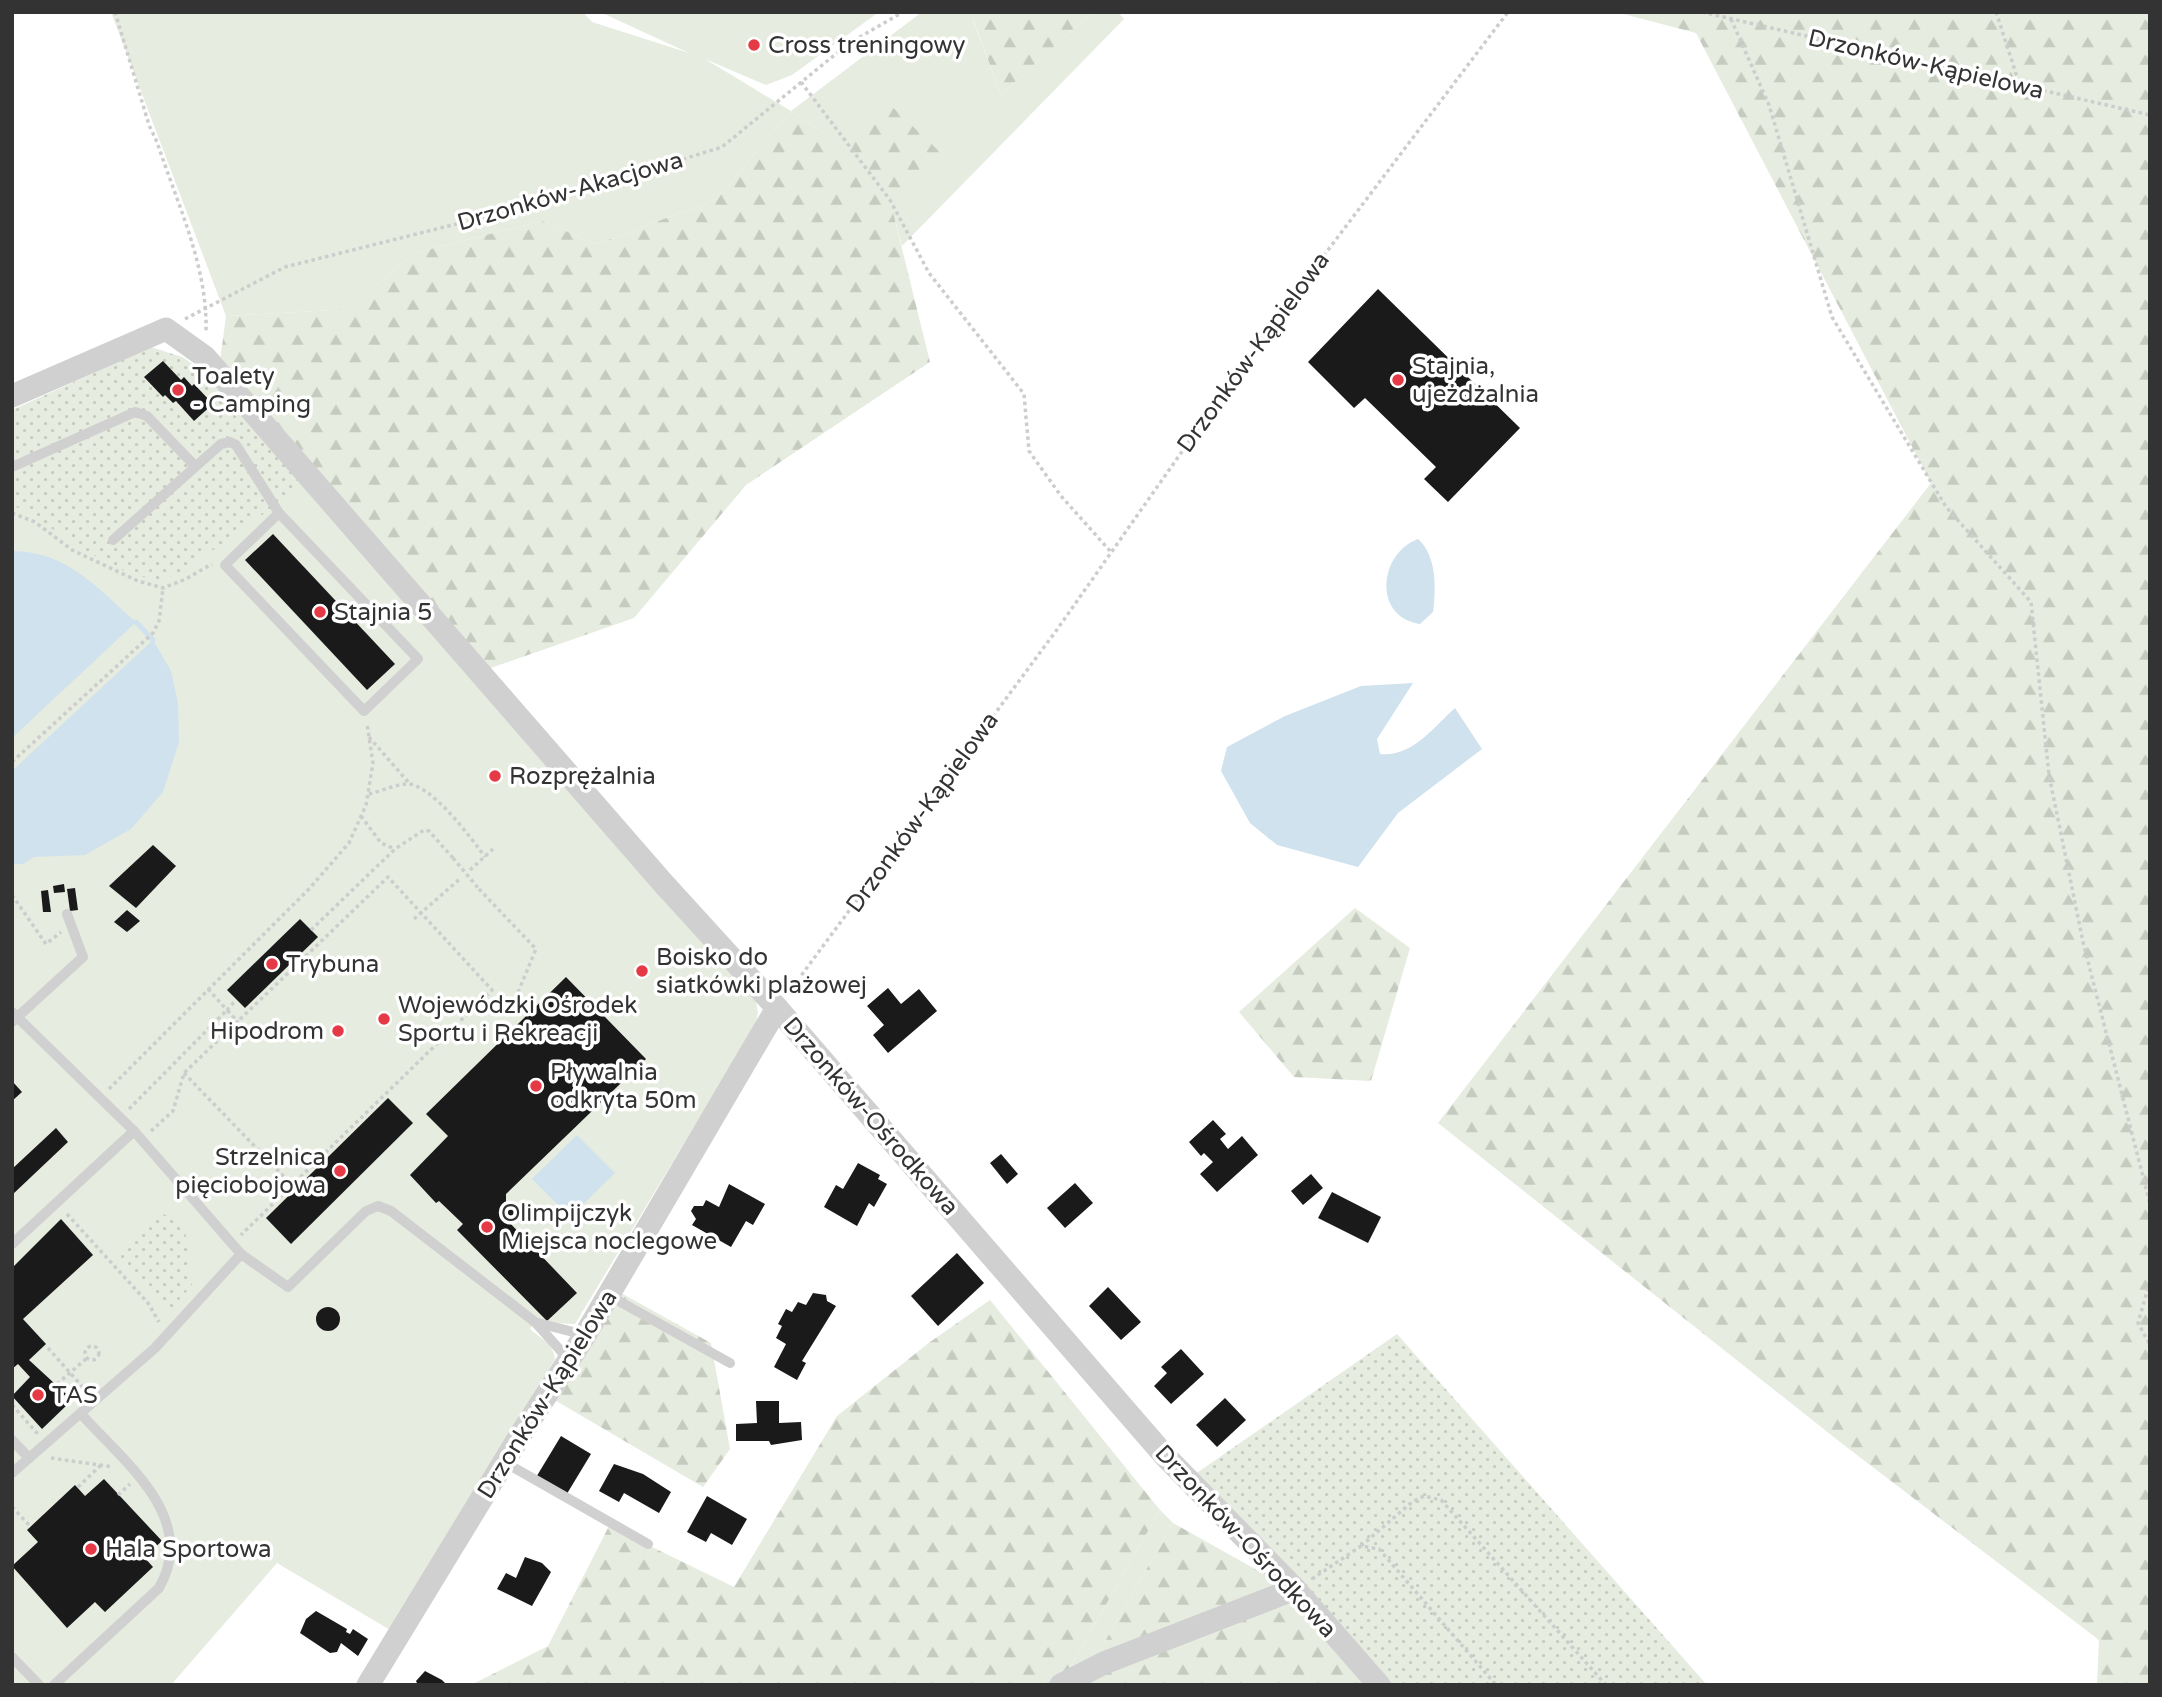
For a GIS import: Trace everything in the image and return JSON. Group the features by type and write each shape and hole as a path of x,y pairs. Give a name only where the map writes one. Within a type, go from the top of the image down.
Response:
{"street":[{"name":"Drzonków-Ośrodkowa","path":"12,396 166,329 205,357 654,872 777,1008 1165,1456 1295,1589 1379,1685"},
{"name":"Drzonków-Kąpielowa","path":"368,1685 585,1335 777,1008"},
{"path":"1061,1685 1104,1663 1295,1589"}],"lane":[{"path":"12,467 135,412 147,416 195,467"},
{"path":"113,540 221,444 230,442 236,445 279,513 418,659 364,711 225,565 279,513"},
{"path":"69,919 83,957 14,1017 138,1136 241,1254 288,1286 366,1211 378,1206 391,1212 535,1322 569,1360"},
{"path":"12,1244 138,1136"},
{"path":"12,1474 35,1459 47,1443 155,1348 241,1254"},
{"path":"608,1295 730,1363"},
{"path":"535,1322 585,1335"},
{"path":"54,1685 159,1588 169,1570 172,1547 169,1524 152,1492 82,1415"},
{"path":"12,1440 35,1459"},
{"path":"504,1462 648,1544"},
{"path":"12,1657 38,1685"}],"path":[{"name":"Drzonków-Akacjowa","path":"115,12 149,125 158,142 199,268 206,307 285,267 552,200 722,147 848,44 903,12"},
{"name":"Drzonków-Kąpielowa","path":"777,1008 1111,552 1266,332 1508,12"},
{"name":"Drzonków-Kąpielowa","path":"1702,12 2150,115"},
{"path":"1996,12 2020,86"},
{"path":"1731,19 1769,105 1832,317 1946,507 2031,602 2049,775 2083,942 2150,1204"},
{"path":"801,82 891,200 929,273 1024,394 1029,451 1061,495 1111,552"},
{"path":"12,513 35,522 72,550 106,568 163,587 186,579 212,564 225,565"},
{"path":"12,762 153,633 159,621 163,587"},
{"path":"100,1098 309,889 349,843 368,794 373,763 364,711"},
{"path":"369,737 409,783 438,802 485,857"},
{"path":"368,794 409,783"},
{"path":"361,816 381,843 396,849"},
{"path":"311,930 396,849 424,830 429,831 536,949 509,1014"},
{"path":"470,870 493,849"},
{"path":"138,1136 173,1111 184,1073 388,877 492,990 232,1244"},
{"path":"414,919 461,878"},
{"path":"12,895 46,944 69,919"},
{"path":"208,989 238,1022"},
{"path":"120,1118 236,1000"},
{"path":"184,1073 292,1185"},
{"path":"57,1203 151,1308 162,1327"},
{"path":"2150,1281 2138,1323 2150,1345"},
{"path":"151,1308 158,1302"},
{"path":"48,1349 80,1384"},
{"path":"57,1384 87,1358"},
{"path":"12,1405 47,1443"},
{"path":"35,1459 52,1457 132,1470"},
{"path":"78,1487 101,1465"},
{"path":"118,1494 130,1484"},
{"path":"1295,1589 1361,1546 1412,1502 1424,1496 1441,1500 1606,1685"},
{"path":"12,1507 30,1527"},
{"path":"1361,1546 1368,1546 1386,1555 1496,1685"}],"green space":[{"path":"111,12 583,12 592,22 689,53 600,12 879,12 792,75 766,85 705,59 791,111 717,199 597,244 542,221 414,253 349,309 226,316"},
{"path":"922,12 981,12 973,20 1001,95 1092,12 1118,12 1124,19 902,246 893,212 839,143 791,111"},
{"path":"981,12 1092,12 1001,95 973,19"},
{"path":"1616,12 2150,12 2150,1685 2097,1685 2099,1640 1840,1442 1438,1123 1931,483 1696,33"},
{"path":"885,100 943,155 893,212 930,362 746,485 634,618 485,670 220,361 226,316 349,309 414,253 542,221 597,244 717,199 791,111 839,143"},
{"path":"151,347 182,357 207,374 304,485 188,568 170,577 158,579 143,577 107,562 23,509 12,506 12,410"},
{"name":"Wojewódzki Ośrodek Sportu i Rekreacji","path":"182,357 207,374 756,1001 758,1013 755,1026 575,1324 535,1322 530,1329 549,1345 555,1359 420,1584 397,1634 277,1563 171,1685 12,1685 12,410"},
{"path":"1355,908 1410,948 1371,1081 1294,1077 1239,1012"},
{"path":"161,1214 171,1216 185,1229 192,1285 172,1308 165,1309 116,1257 118,1250"},
{"path":"612,1288 711,1343 730,1449 703,1487 546,1395"},
{"path":"990,1300 1160,1510 1060,1685 471,1685 548,1646 609,1526 734,1587 837,1416 930,1342"},
{"path":"1397,1334 1707,1685 1384,1685 1191,1477"},
{"path":"1160,1510 1173,1523 1080,1685 1060,1685"},
{"path":"1173,1523 1307,1598 1384,1685 1080,1685"}],"water":[{"path":"1418,539 1429,554 1435,583 1433,612 1420,624 1405,619 1394,610 1388,598 1386,584 1395,557 1405,546"},
{"path":"12,551 49,557 65,564 136,622 12,738"},
{"path":"153,640 171,671 178,703 179,742 163,792 131,829 85,855 34,857 23,864 12,864 12,771"},
{"path":"1413,683 1377,739 1380,754 1391,754 1412,746 1455,708 1482,749 1398,813 1358,867 1277,845 1250,823 1221,771 1227,747 1285,716 1361,686"},
{"path":"577,1135 615,1173 570,1217 532,1179"}],"building":[{"name":"Stajnia, ujeżdżalnia","path":"1378,289 1520,428 1448,502 1424,479 1436,467 1365,398 1354,408 1308,362"},
{"name":"Toalety - Camping","path":"163,361 181,380 184,377 192,386 194,384 213,404 194,421 176,401 173,403 165,395 163,397 144,377"},
{"name":"Stajnia 5","path":"273,534 395,664 367,690 245,560"},
{"path":"153,845 176,866 136,908 109,886"},
{"path":"64,884 65,892 54,893 53,886"},
{"path":"75,888 78,910 70,911 67,889"},
{"path":"48,890 51,912 43,912 41,891"},
{"path":"127,910 140,921 127,932 114,922"},
{"name":"Trybuna","path":"300,919 318,937 245,1008 227,990"},
{"name":"Pływalnia odkryta 50m","path":"566,977 646,1059 506,1194 506,1202 516,1212 508,1221 577,1293 547,1321 457,1230 463,1224 439,1201 436,1203 410,1175 448,1136 426,1114"},
{"path":"888,988 901,1004 919,989 937,1011 888,1053 873,1035 884,1025 867,1006"},
{"path":"12,1081 22,1092 12,1101"},
{"name":"Strzelnica pięciobojowa","path":"388,1098 413,1123 291,1244 266,1218"},
{"path":"1213,1120 1226,1134 1220,1139 1228,1149 1242,1136 1258,1155 1217,1192 1200,1174 1213,1162 1204,1153 1201,1156 1189,1142"},
{"path":"56,1128 68,1142 12,1195 12,1169"},
{"path":"1001,1154 1018,1174 1007,1184 990,1163"},
{"path":"858,1163 880,1175 878,1179 887,1184 874,1207 869,1203 857,1226 824,1207 836,1185 843,1189"},
{"path":"1311,1174 1323,1188 1303,1205 1291,1191"},
{"path":"1075,1183 1093,1203 1065,1228 1047,1208"},
{"path":"729,1184 765,1204 753,1225 746,1221 731,1247 692,1225 696,1219 691,1211 694,1206 703,1206 706,1200 719,1207"},
{"path":"1332,1192 1381,1217 1368,1243 1318,1218"},
{"path":"61,1219 93,1255 23,1319 46,1344 29,1360 66,1394 62,1397 68,1404 42,1429 12,1396 30,1377 18,1364 12,1369 12,1268"},
{"path":"957,1253 984,1283 938,1326 911,1296"},
{"path":"1108,1287 1141,1322 1121,1340 1089,1306"},
{"path":"813,1293 826,1295 827,1301 836,1306 802,1361 806,1363 797,1380 774,1367 786,1344 776,1338 782,1326 778,1324 786,1309 792,1312 798,1302 806,1305"},
{"path":"328,1307 337,1310 340,1319 337,1328 328,1331 319,1328 316,1319 319,1310"},
{"path":"1181,1349 1204,1374 1171,1404 1154,1386 1167,1373 1161,1367"},
{"path":"1225,1398 1246,1420 1217,1447 1196,1425"},
{"path":"756,1401 779,1401 779,1423 801,1422 802,1440 771,1445 769,1441 736,1441 736,1424 757,1423"},
{"path":"561,1436 591,1454 565,1497 535,1479"},
{"path":"614,1464 643,1474 671,1492 659,1513 624,1493 619,1502 599,1491"},
{"name":"Hala Sportowa","path":"104,1479 162,1541 144,1557 153,1567 105,1612 95,1602 67,1628 12,1566 38,1542 27,1530 75,1485 85,1496"},
{"path":"707,1496 747,1519 732,1545 711,1533 706,1542 687,1532"},
{"path":"525,1557 542,1563 551,1572 532,1606 497,1589 506,1573 516,1578"},
{"path":"316,1611 347,1629 346,1632 350,1634 353,1629 368,1639 358,1656 341,1643 337,1652 330,1653 300,1633 306,1619"},
{"path":"425,1671 447,1685 418,1685 416,1681"}],"waterway":[{"path":"136,622 153,640"}],"place":[{"name":"Cross treningowy","path":"754,45"},
{"name":"Stajnia, ujeżdżalnia","path":"1398,380"},
{"name":"Toalety - Camping","path":"178,390"},
{"name":"Stajnia 5","path":"320,612"},
{"name":"Rozprężalnia","path":"495,776"},
{"name":"Trybuna","path":"272,964"},
{"name":"Boisko do siatkówki plażowej","path":"642,971"},
{"name":"Wojewódzki Ośrodek Sportu i Rekreacji","path":"384,1019"},
{"name":"Hipodrom","path":"338,1031"},
{"name":"Pływalnia odkryta 50m","path":"536,1086"},
{"name":"Strzelnica pięciobojowa","path":"340,1171"},
{"name":"Olimpijczyk Miejsca noclegowe","path":"487,1227"},
{"name":"TAS","path":"38,1395"},
{"name":"Hala Sportowa","path":"91,1549"}]}
